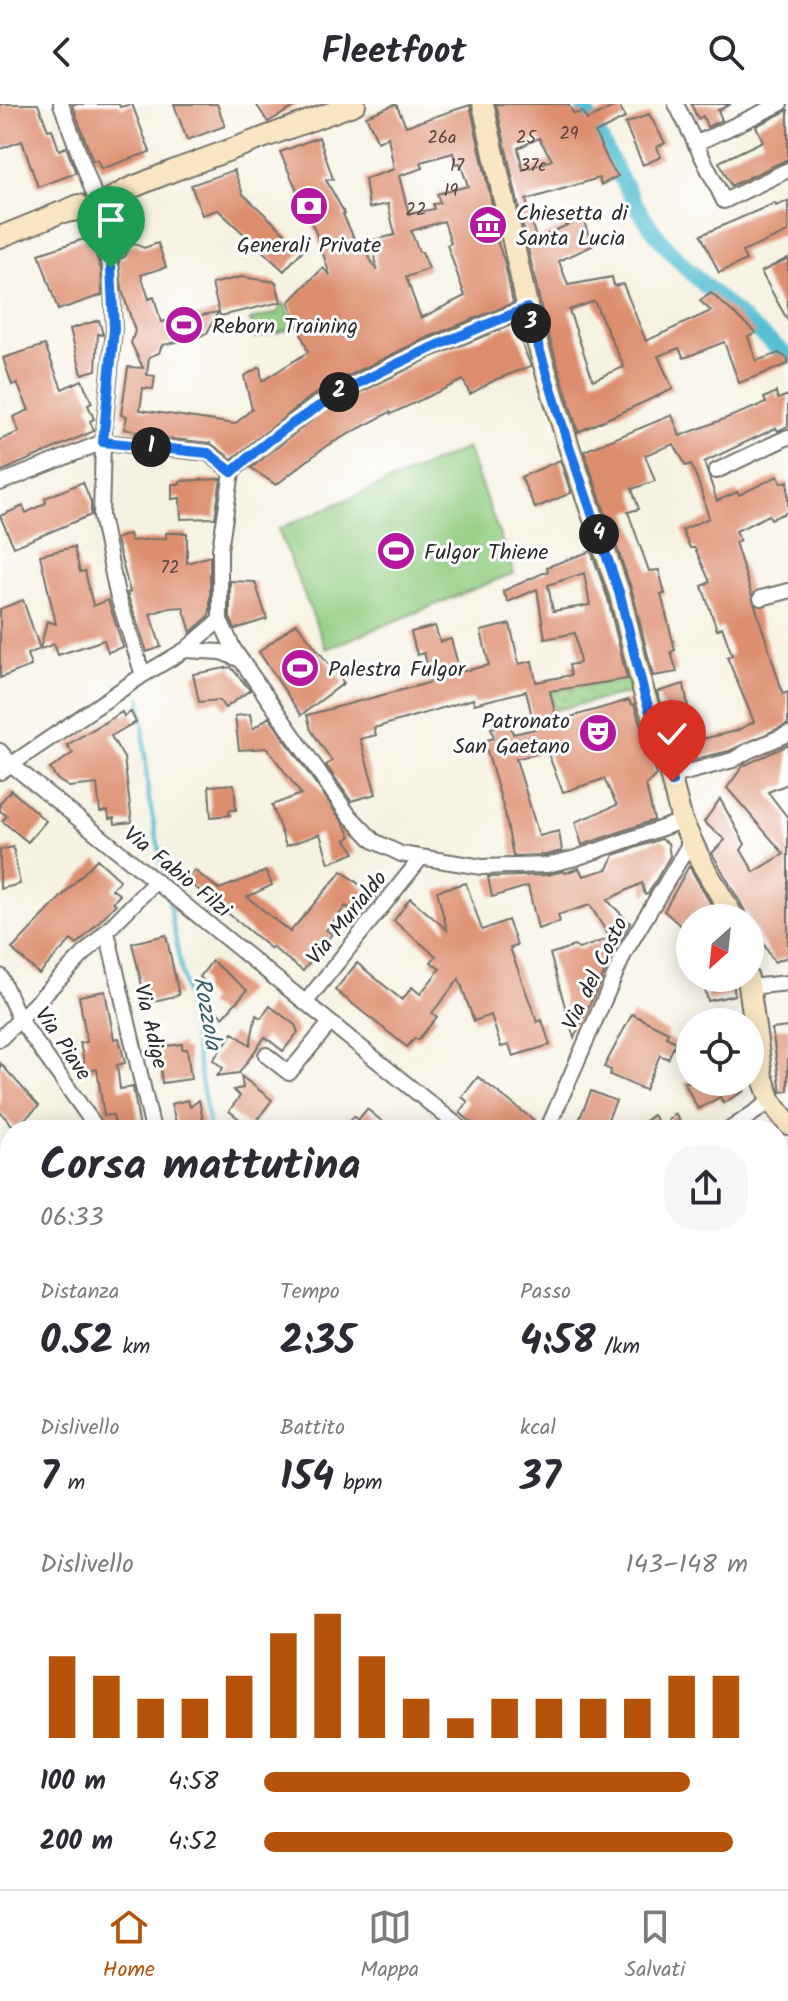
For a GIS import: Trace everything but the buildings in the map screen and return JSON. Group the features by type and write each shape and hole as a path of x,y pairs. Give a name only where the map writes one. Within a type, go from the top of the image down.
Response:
{"street":[{"path":"61,104 95,202 95,220 111,268 114,329 103,442 101,516 117,594 143,675"},
{"path":"0,237 355,104"},
{"path":"483,104 527,308 568,444 620,595 644,693 682,821 726,904"},
{"path":"676,104 724,201 788,170"},
{"path":"695,144 780,104"},
{"path":"527,308 428,348 350,386 304,414 232,472 220,549 220,620 227,637 357,824 385,847 421,858 482,867 547,865 682,821"},
{"path":"716,471 788,437"},
{"path":"0,483 103,442 208,453 232,472"},
{"path":"761,598 788,591"},
{"path":"6,768 185,650 220,620"},
{"path":"185,650 221,652 244,662"},
{"path":"670,777 726,763 788,734"},
{"name":"Via Fabio Filzi","path":"0,751 6,768 155,882 451,1120"},
{"name":"Via del Costo","path":"551,1120 625,952 691,841"},
{"name":"Via Murialdo","path":"305,1003 421,858"},
{"path":"0,1039 155,882"},
{"name":"Via Adige","path":"107,932 151,1120"},
{"name":"Via Piave","path":"0,976 20,1020 91,1120"},
{"path":"764,983 788,983"},
{"path":"749,992 762,1076 771,1101 785,1120"},
{"path":"266,1055 289,1073 330,1023"},
{"path":"743,1120 771,1101"}],"green space":[{"path":"282,303 287,307 293,328 255,338 250,320 277,313"},
{"name":"Fulgor Thiene","path":"467,448 514,573 326,649 278,529"},
{"path":"632,679 635,692 554,710 550,691"}],"waterway":[{"path":"582,104 645,219 669,250 701,282 788,356"},
{"name":"Rozzola","path":"141,697 148,794 164,873"},
{"name":"Rozzola","path":"169,902 208,1120"}],"place":[{"name":"Generali Private","path":"309,206"},
{"name":"Chiesetta di Santa Lucia","path":"488,225"},
{"name":"Reborn Training","path":"184,325"},
{"name":"Fulgor Thiene","path":"396,551"},
{"name":"Palestra Fulgor","path":"300,668"},
{"name":"Patronato San Gaetano","path":"598,733"}],"route":[{"path":"111,268 114,329 103,442 208,453 232,472 316,405 350,386 428,348 527,308 568,444 620,595 644,693 672,782"}]}
